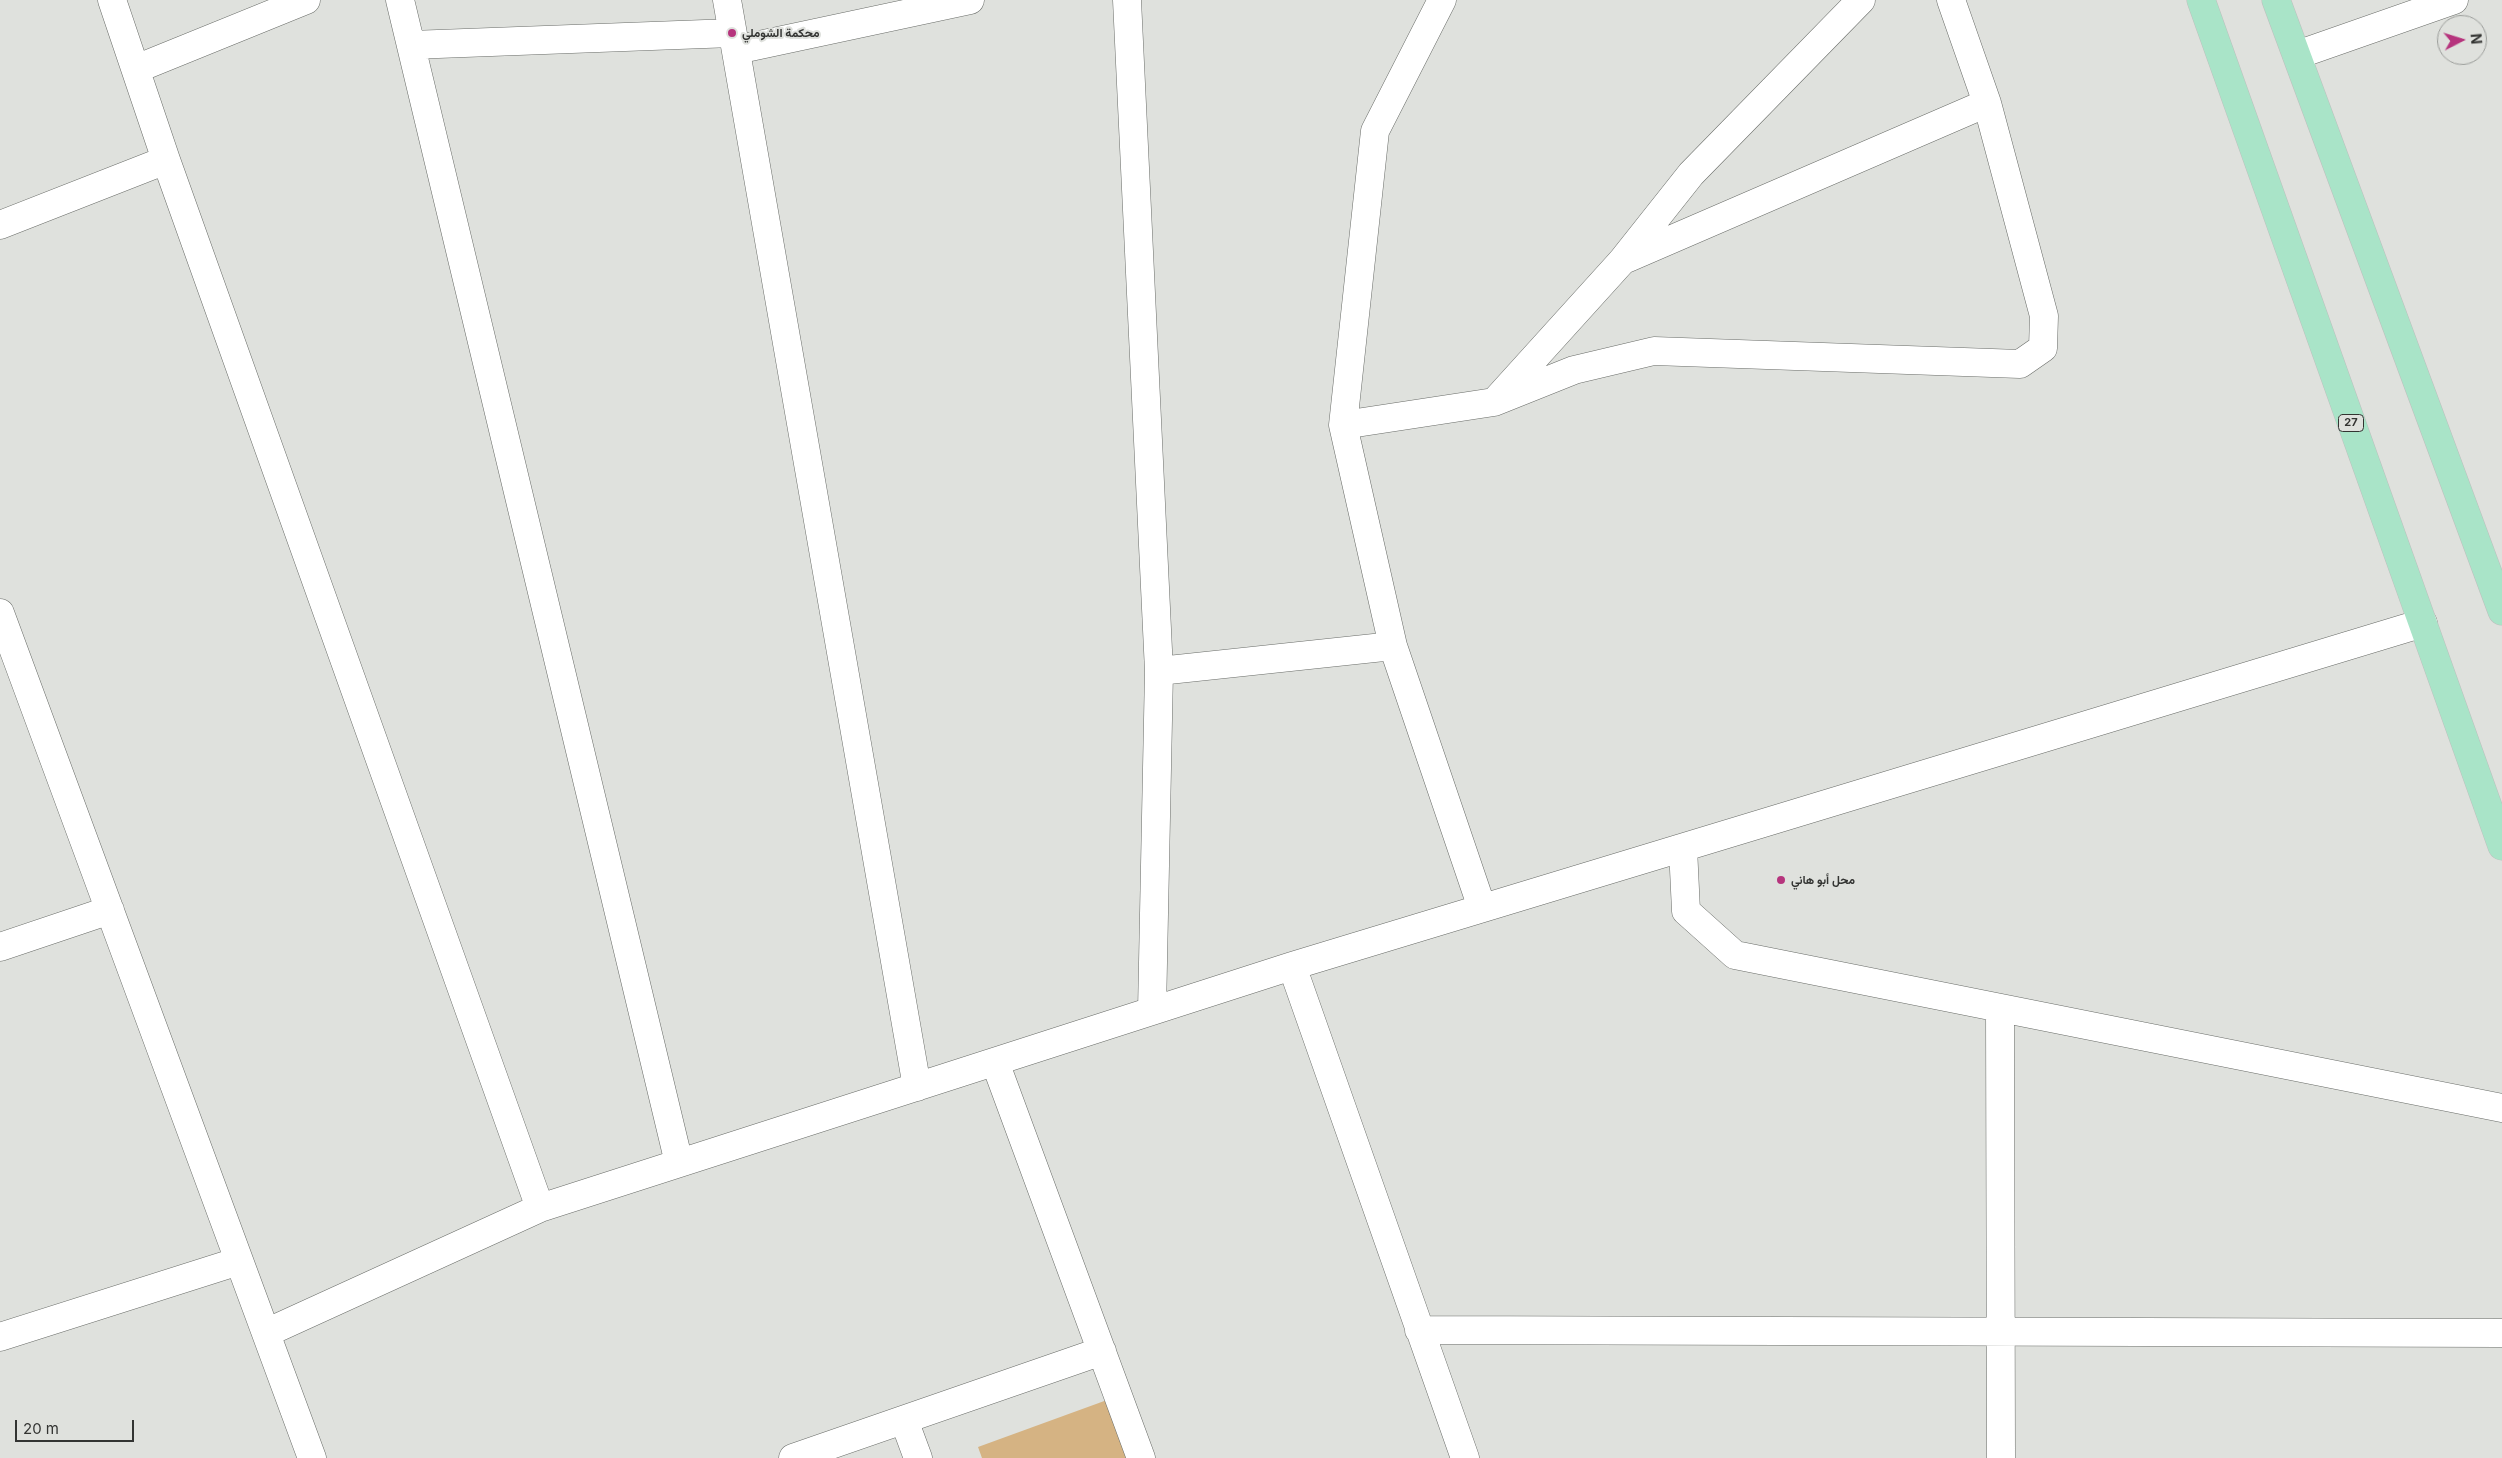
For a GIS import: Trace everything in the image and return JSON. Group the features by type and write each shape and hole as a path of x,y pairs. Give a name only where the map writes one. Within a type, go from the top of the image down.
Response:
{"main road":[{"name":"27","path":"2201,0 2502,846"},
{"path":"2276,0 2501,607"}],"street":[{"path":"112,0 166,160 540,1208"},
{"path":"136,69 306,0"},
{"path":"400,0 679,1163"},
{"path":"727,0 917,1087"},
{"path":"411,45 734,42 970,0"},
{"path":"1127,0 1158,671 1152,1011"},
{"path":"1442,0 1375,131 1343,425 1392,646 1482,908"},
{"path":"1494,402 1622,260 1691,174 1860,0"},
{"path":"1343,425 1494,402 1574,370 1654,351 2020,364 2043,348 2044,316 1987,103 1951,0"},
{"path":"2297,55 2454,0"},
{"path":"1622,260 1987,103"},
{"path":"0,225 166,160"},
{"path":"0,613 312,1458"},
{"path":"266,1333 540,1208 1292,966 2423,623"},
{"path":"1158,671 1392,646"},
{"path":"1682,848 1686,911 1735,955 2502,1108"},
{"path":"0,946 110,910"},
{"path":"1292,966 1465,1458"},
{"path":"2000,1008 2001,1458"},
{"path":"995,1062 1141,1458"},
{"path":"0,1337 239,1261"},
{"path":"1420,1330 2502,1333"},
{"path":"793,1458 1102,1351"},
{"path":"904,1420 918,1458"}],"shaded area":[{"path":"1118,1396 1141,1458 982,1458 978,1447"}],"place":[{"name":"محكمة الشوملي","path":"732,33"},
{"name":"محل أبو هاني","path":"1781,880"}]}
